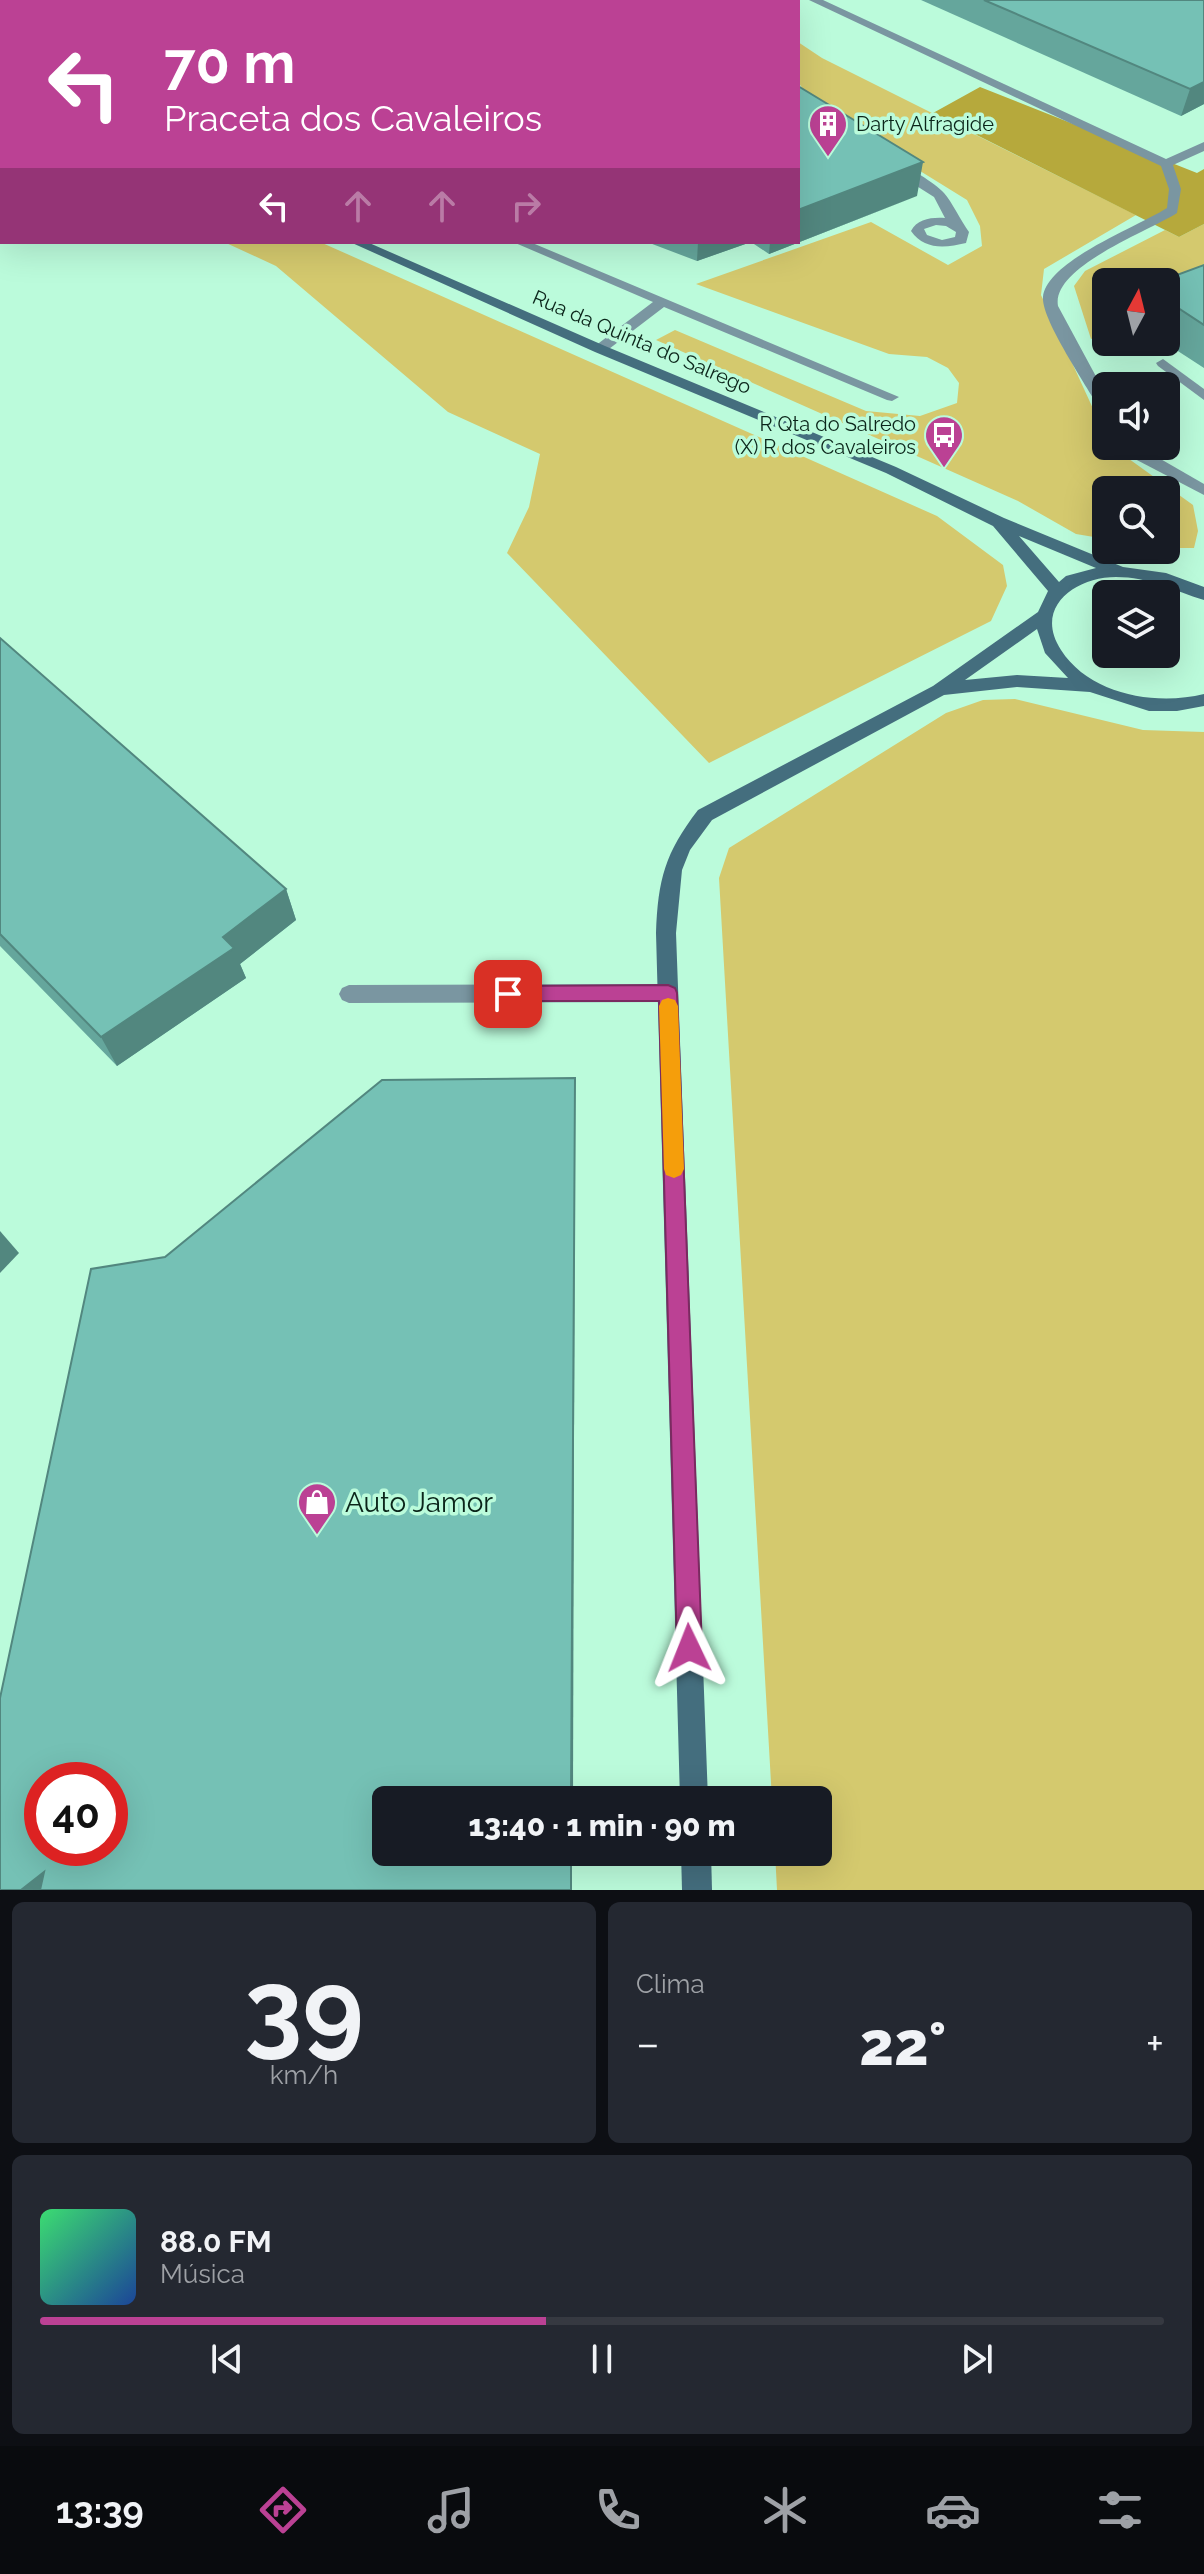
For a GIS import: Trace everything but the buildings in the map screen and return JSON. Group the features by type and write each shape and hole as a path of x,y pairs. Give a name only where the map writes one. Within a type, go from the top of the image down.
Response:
{"street":[{"path":"814,0 1166,164 1175,189 1173,210 1159,222 1074,266 1056,281 1050,298 1057,318 1092,382"},
{"path":"1166,164 1204,146"},
{"path":"881,158 939,195 955,225"},
{"name":"Rua da Quinta do Salrego","path":"361,244 600,349 891,470 998,522 1119,571"},
{"path":"524,244 892,397"},
{"path":"600,349 662,302"},
{"path":"1163,363 1204,396"},
{"path":"1147,460 1204,490"},
{"name":"Rua da Quinta do Salrego","path":"998,522 1058,592"},
{"path":"694,1786 666,933 670,869 682,843 705,815 939,690 1046,614 1058,592 1075,581 1119,571 1143,572 1188,585 1204,594"},
{"path":"1188,585 1204,573"},
{"path":"1046,614 1046,632 1054,652 1069,670 1090,686 1119,698 1150,705 1181,706 1204,700"},
{"path":"939,690 1017,681 1090,686"},
{"path":"349,994 668,993"},
{"path":"696,1866 697,1890"}],"shaded area":[{"path":"800,43 822,58 1136,215 1044,269 1041,295 1092,406 1092,460 1130,460 1153,476 1092,476 1092,537 1076,534 1018,501 656,340 675,330 866,411 920,416 957,403 959,383 948,368 927,357 889,354 696,284 871,222 948,265 982,246 980,226 967,200 815,106 800,85"},
{"path":"980,87 1197,173 1204,169 1204,224 1179,237 933,113"},
{"path":"1204,224 1204,294 1180,286 1180,268 1092,268 1091,339 1074,286 1085,271 1165,230 1179,237"},
{"path":"228,244 325,244 937,516 1003,565 1007,586 991,621 709,763 507,553 529,507 540,454 448,412 276,266"},
{"path":"1180,496 1193,505 1198,531 1194,548 1180,548"},
{"path":"1015,699 1143,730 1204,732 1204,1890 777,1890 776,1866 832,1866 832,1786 771,1786 719,878 729,848 946,713 983,700"}],"slow traffic":[{"path":"668,1006 674,1169"}],"place":[{"name":"Darty Alfragide","path":"828,158"},
{"name":"R Qta do Salredo (X) R dos Cavaleiros","path":"944,469"},
{"name":"Auto Jamor","path":"317,1536"}],"route":[{"path":"508,994 668,993 689,1648"}]}
